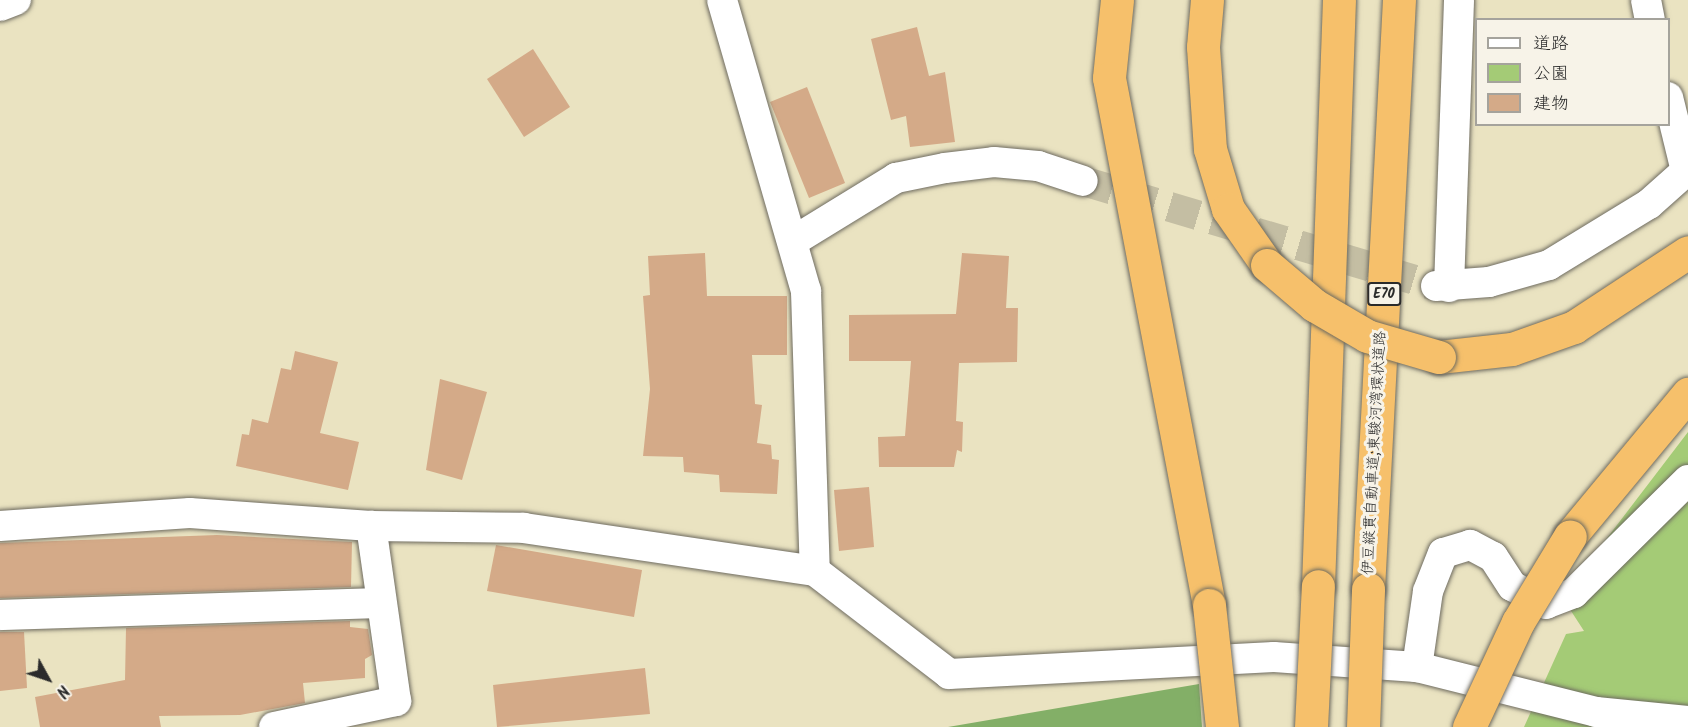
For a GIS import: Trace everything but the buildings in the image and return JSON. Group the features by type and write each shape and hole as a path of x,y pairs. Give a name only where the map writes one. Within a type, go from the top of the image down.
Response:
{"highway":[{"path":"1117,0 1109,78 1209,605 1222,727"},
{"path":"1207,0 1203,47 1209,149 1228,209 1267,265 1314,305 1367,336 1439,357 1512,349 1574,327 1688,252"},
{"path":"1311,727 1338,0"},
{"name":"伊豆縦貫自動車道;東駿河湾環状道路","path":"1363,727 1368,589 1399,0"},
{"path":"1469,727 1518,622 1570,536 1688,394"}],"street":[{"path":"0,6 16,0"},
{"path":"722,0 795,240 806,291 815,571"},
{"path":"1459,0 1443,286 1549,265 1649,204 1686,171 1670,105"},
{"path":"1646,0 1650,18"},
{"path":"795,240 896,178 945,168 994,162 1038,166 1083,181"},
{"path":"1417,667 1428,591 1443,553 1470,545 1492,557 1512,586 1546,603 1574,593 1688,480"},
{"path":"0,526 190,513 371,526 524,528 815,571 948,674 1274,657 1417,667 1596,712 1688,721"},
{"path":"274,727 396,701 371,526"},
{"path":"0,615 381,603"}],"green space":[{"path":"1688,432 1688,727 1524,727 1566,634 1584,631 1562,597"},
{"path":"1199,684 1202,727 948,727"}],"tunnel":[{"path":"1083,181 1436,286"}]}
